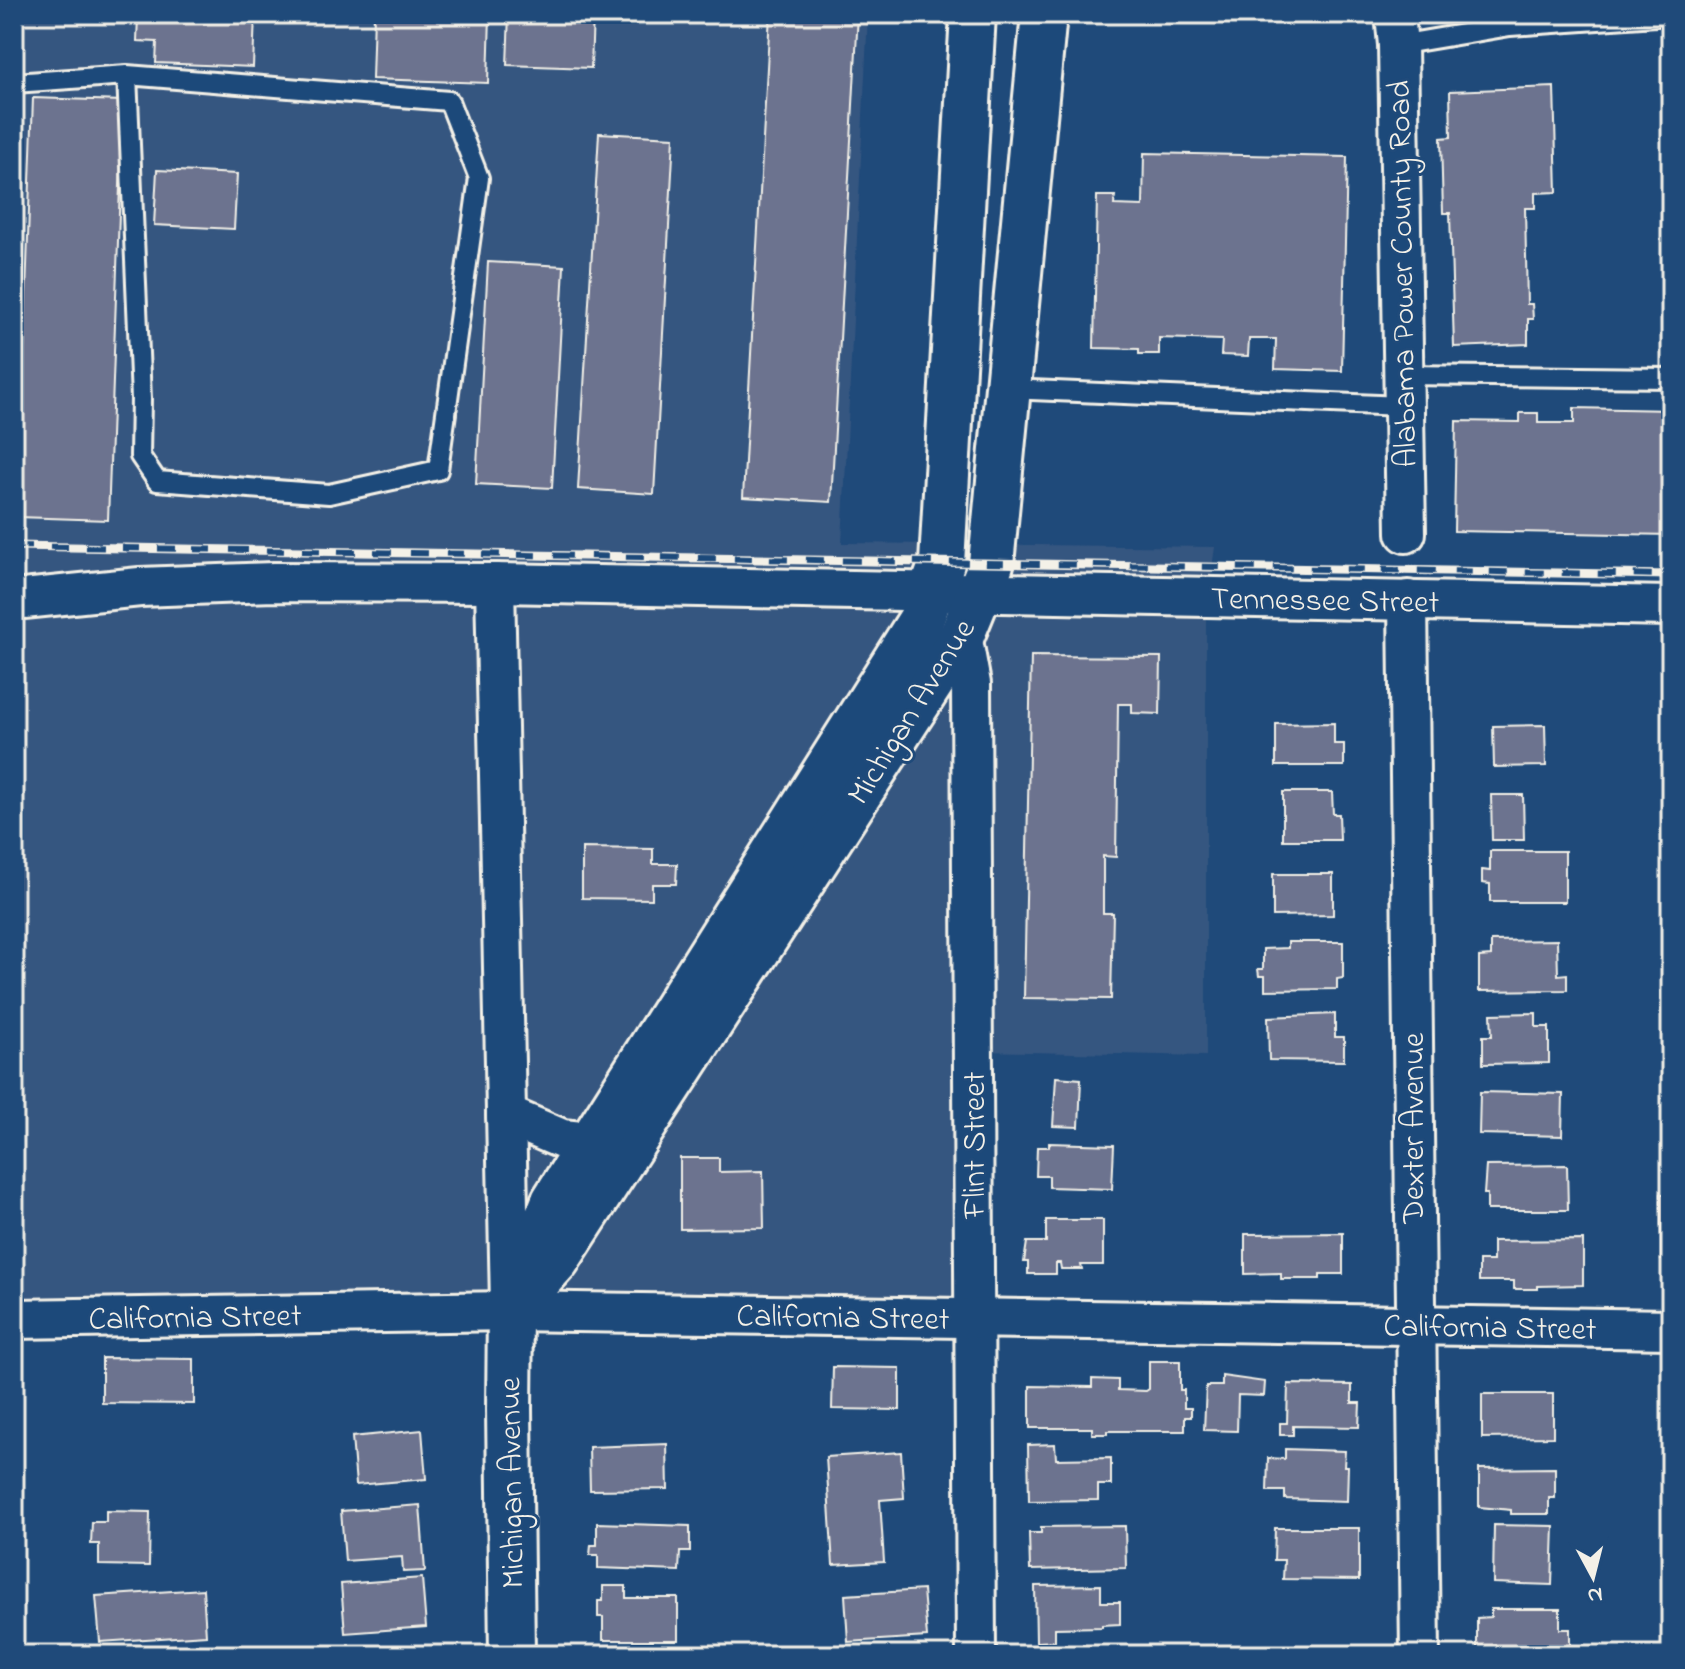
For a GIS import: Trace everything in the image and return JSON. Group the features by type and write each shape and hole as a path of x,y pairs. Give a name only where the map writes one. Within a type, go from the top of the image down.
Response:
{"main road":[{"name":"Michigan Avenue","path":"512,1655 510,1311 554,1201 922,618 942,563 973,14"},
{"name":"Michigan Avenue","path":"510,1311 557,1260 962,635 980,593 991,564 1044,14"}],"street":[{"name":"Alabama Power County Road","path":"1397,30 1406,533"},
{"name":"Tennessee Street","path":"14,600 155,586 274,582 495,583 1671,606"},
{"path":"495,583 510,1311"},
{"name":"Dexter Avenue","path":"1408,600 1420,1655"},
{"name":"Flint Street","path":"962,635 971,684 976,1655"},
{"path":"506,1115 562,1139 591,1142"},
{"name":"California Street","path":"14,1319 510,1311 1671,1329"}],"lane":[{"path":"1397,30 1671,15"},
{"path":"14,83 127,75 449,101 479,178 438,470 329,494 157,481 140,456 141,399 127,75"},
{"path":"1008,389 1402,390 1671,378"}],"shaded area":[{"path":"14,14 868,14 842,543 1215,547 1206,609 1206,1056 984,1051 984,1328 26,1335 14,751"}],"building":[{"path":"156,14 255,14 253,67 156,63 157,42 137,41 138,16 156,17"},
{"path":"374,14 490,14 488,83 372,79"},
{"path":"509,14 593,14 591,68 507,65"},
{"path":"770,14 858,14 831,502 743,497"},
{"path":"1554,87 1557,192 1535,193 1535,208 1525,208 1527,304 1532,304 1533,319 1528,319 1528,344 1454,347 1450,213 1443,213 1441,138 1451,137 1450,91"},
{"path":"33,98 123,101 108,520 18,517"},
{"path":"599,133 674,137 654,494 578,489"},
{"path":"1144,153 1347,157 1342,371 1275,369 1276,339 1249,339 1248,356 1221,355 1222,340 1159,338 1159,354 1139,354 1139,349 1094,348 1097,196 1115,196 1114,205 1143,206"},
{"path":"157,170 237,174 234,229 154,225"},
{"path":"488,262 564,266 552,488 476,484"},
{"path":"1574,408 1671,410 1671,535 1454,531 1456,421 1520,422 1520,413 1538,413 1538,423 1574,423"},
{"path":"1031,656 1161,657 1160,714 1132,713 1132,704 1118,704 1116,857 1103,856 1103,913 1113,913 1111,999 1024,998"},
{"path":"1334,723 1334,744 1344,744 1344,766 1276,766 1276,724"},
{"path":"1545,725 1546,766 1494,767 1493,726"},
{"path":"1283,792 1332,792 1333,814 1339,814 1340,840 1283,840"},
{"path":"1491,795 1523,795 1524,840 1492,840"},
{"path":"582,848 653,849 653,864 677,864 676,884 652,884 652,899 582,898"},
{"path":"1490,851 1565,851 1565,902 1490,902 1490,884 1482,883 1482,870 1490,871"},
{"path":"1273,874 1333,874 1333,915 1273,916"},
{"path":"1557,940 1558,975 1567,974 1567,990 1479,991 1479,957 1491,956 1491,941"},
{"path":"1288,942 1343,942 1343,978 1337,979 1337,989 1265,990 1265,976 1259,976 1258,969 1263,969 1263,949 1288,948"},
{"path":"1536,1013 1536,1027 1549,1027 1549,1063 1483,1064 1483,1036 1492,1036 1491,1014"},
{"path":"1335,1014 1335,1037 1344,1037 1344,1061 1269,1060 1268,1017"},
{"path":"1056,1077 1081,1079 1079,1127 1053,1126"},
{"path":"1480,1092 1563,1094 1562,1136 1479,1134"},
{"path":"1049,1143 1114,1145 1112,1189 1049,1187 1049,1176 1036,1176 1037,1147 1049,1147"},
{"path":"680,1158 719,1158 719,1172 763,1171 764,1228 680,1229"},
{"path":"1567,1165 1568,1210 1487,1210 1487,1194 1484,1194 1486,1166"},
{"path":"1661,1194 1671,1194 1671,1260 1661,1260"},
{"path":"1046,1220 1103,1220 1103,1265 1061,1269 1060,1263 1056,1263 1056,1274 1028,1274 1028,1262 1024,1262 1027,1242 1046,1242"},
{"path":"1343,1233 1343,1274 1320,1274 1320,1279 1281,1279 1281,1273 1245,1274 1245,1234"},
{"path":"1583,1240 1583,1285 1514,1289 1514,1281 1479,1281 1479,1261 1493,1261 1493,1241"},
{"path":"102,1358 194,1359 194,1404 102,1403"},
{"path":"1149,1361 1180,1361 1180,1390 1184,1390 1184,1408 1191,1408 1191,1417 1185,1417 1185,1431 1107,1431 1107,1434 1092,1434 1092,1428 1030,1428 1030,1386 1092,1387 1092,1379 1118,1380 1118,1390 1146,1391 1149,1389"},
{"path":"833,1367 900,1368 900,1410 832,1409"},
{"path":"1222,1376 1265,1382 1264,1396 1238,1395 1237,1431 1204,1430 1206,1386 1222,1386"},
{"path":"1288,1384 1352,1385 1352,1403 1360,1403 1359,1427 1293,1426 1293,1435 1280,1435 1280,1423 1287,1423"},
{"path":"1482,1394 1553,1394 1553,1437 1482,1438"},
{"path":"1666,1401 1671,1401 1671,1433 1666,1433"},
{"path":"422,1430 426,1479 356,1485 352,1437"},
{"path":"667,1444 668,1489 590,1490 589,1447"},
{"path":"1055,1444 1056,1459 1111,1458 1111,1485 1098,1485 1098,1500 1029,1501 1028,1445"},
{"path":"1285,1449 1345,1451 1347,1501 1285,1499 1285,1491 1267,1491 1268,1458 1285,1459"},
{"path":"901,1452 904,1498 880,1500 884,1562 833,1565 826,1457"},
{"path":"1555,1468 1555,1498 1549,1498 1549,1514 1511,1514 1511,1510 1479,1507 1479,1469"},
{"path":"420,1505 425,1571 403,1572 402,1557 345,1561 341,1511"},
{"path":"106,1511 150,1512 149,1566 99,1565 99,1544 91,1544 92,1522 106,1522"},
{"path":"597,1523 690,1526 690,1552 680,1552 679,1571 598,1568 598,1555 590,1555 591,1545 597,1545"},
{"path":"1494,1525 1554,1526 1552,1585 1493,1583"},
{"path":"1125,1526 1126,1568 1030,1570 1029,1533 1041,1533 1041,1527"},
{"path":"1275,1528 1359,1528 1359,1580 1283,1579 1284,1560 1274,1560"},
{"path":"422,1578 426,1627 345,1633 341,1584"},
{"path":"1101,1585 1101,1602 1120,1602 1120,1624 1055,1628 1055,1641 1036,1642 1035,1586"},
{"path":"603,1586 626,1586 626,1598 678,1598 678,1640 603,1640 603,1617 598,1617 598,1601 603,1601"},
{"path":"203,1589 206,1635 100,1642 96,1596"},
{"path":"923,1590 927,1637 848,1642 845,1595"},
{"path":"1491,1609 1560,1609 1560,1629 1570,1629 1570,1652 1477,1653 1477,1618 1491,1617"},
{"path":"175,1648 176,1655 114,1655"}],"railway":[{"path":"14,546 1671,575"}]}
